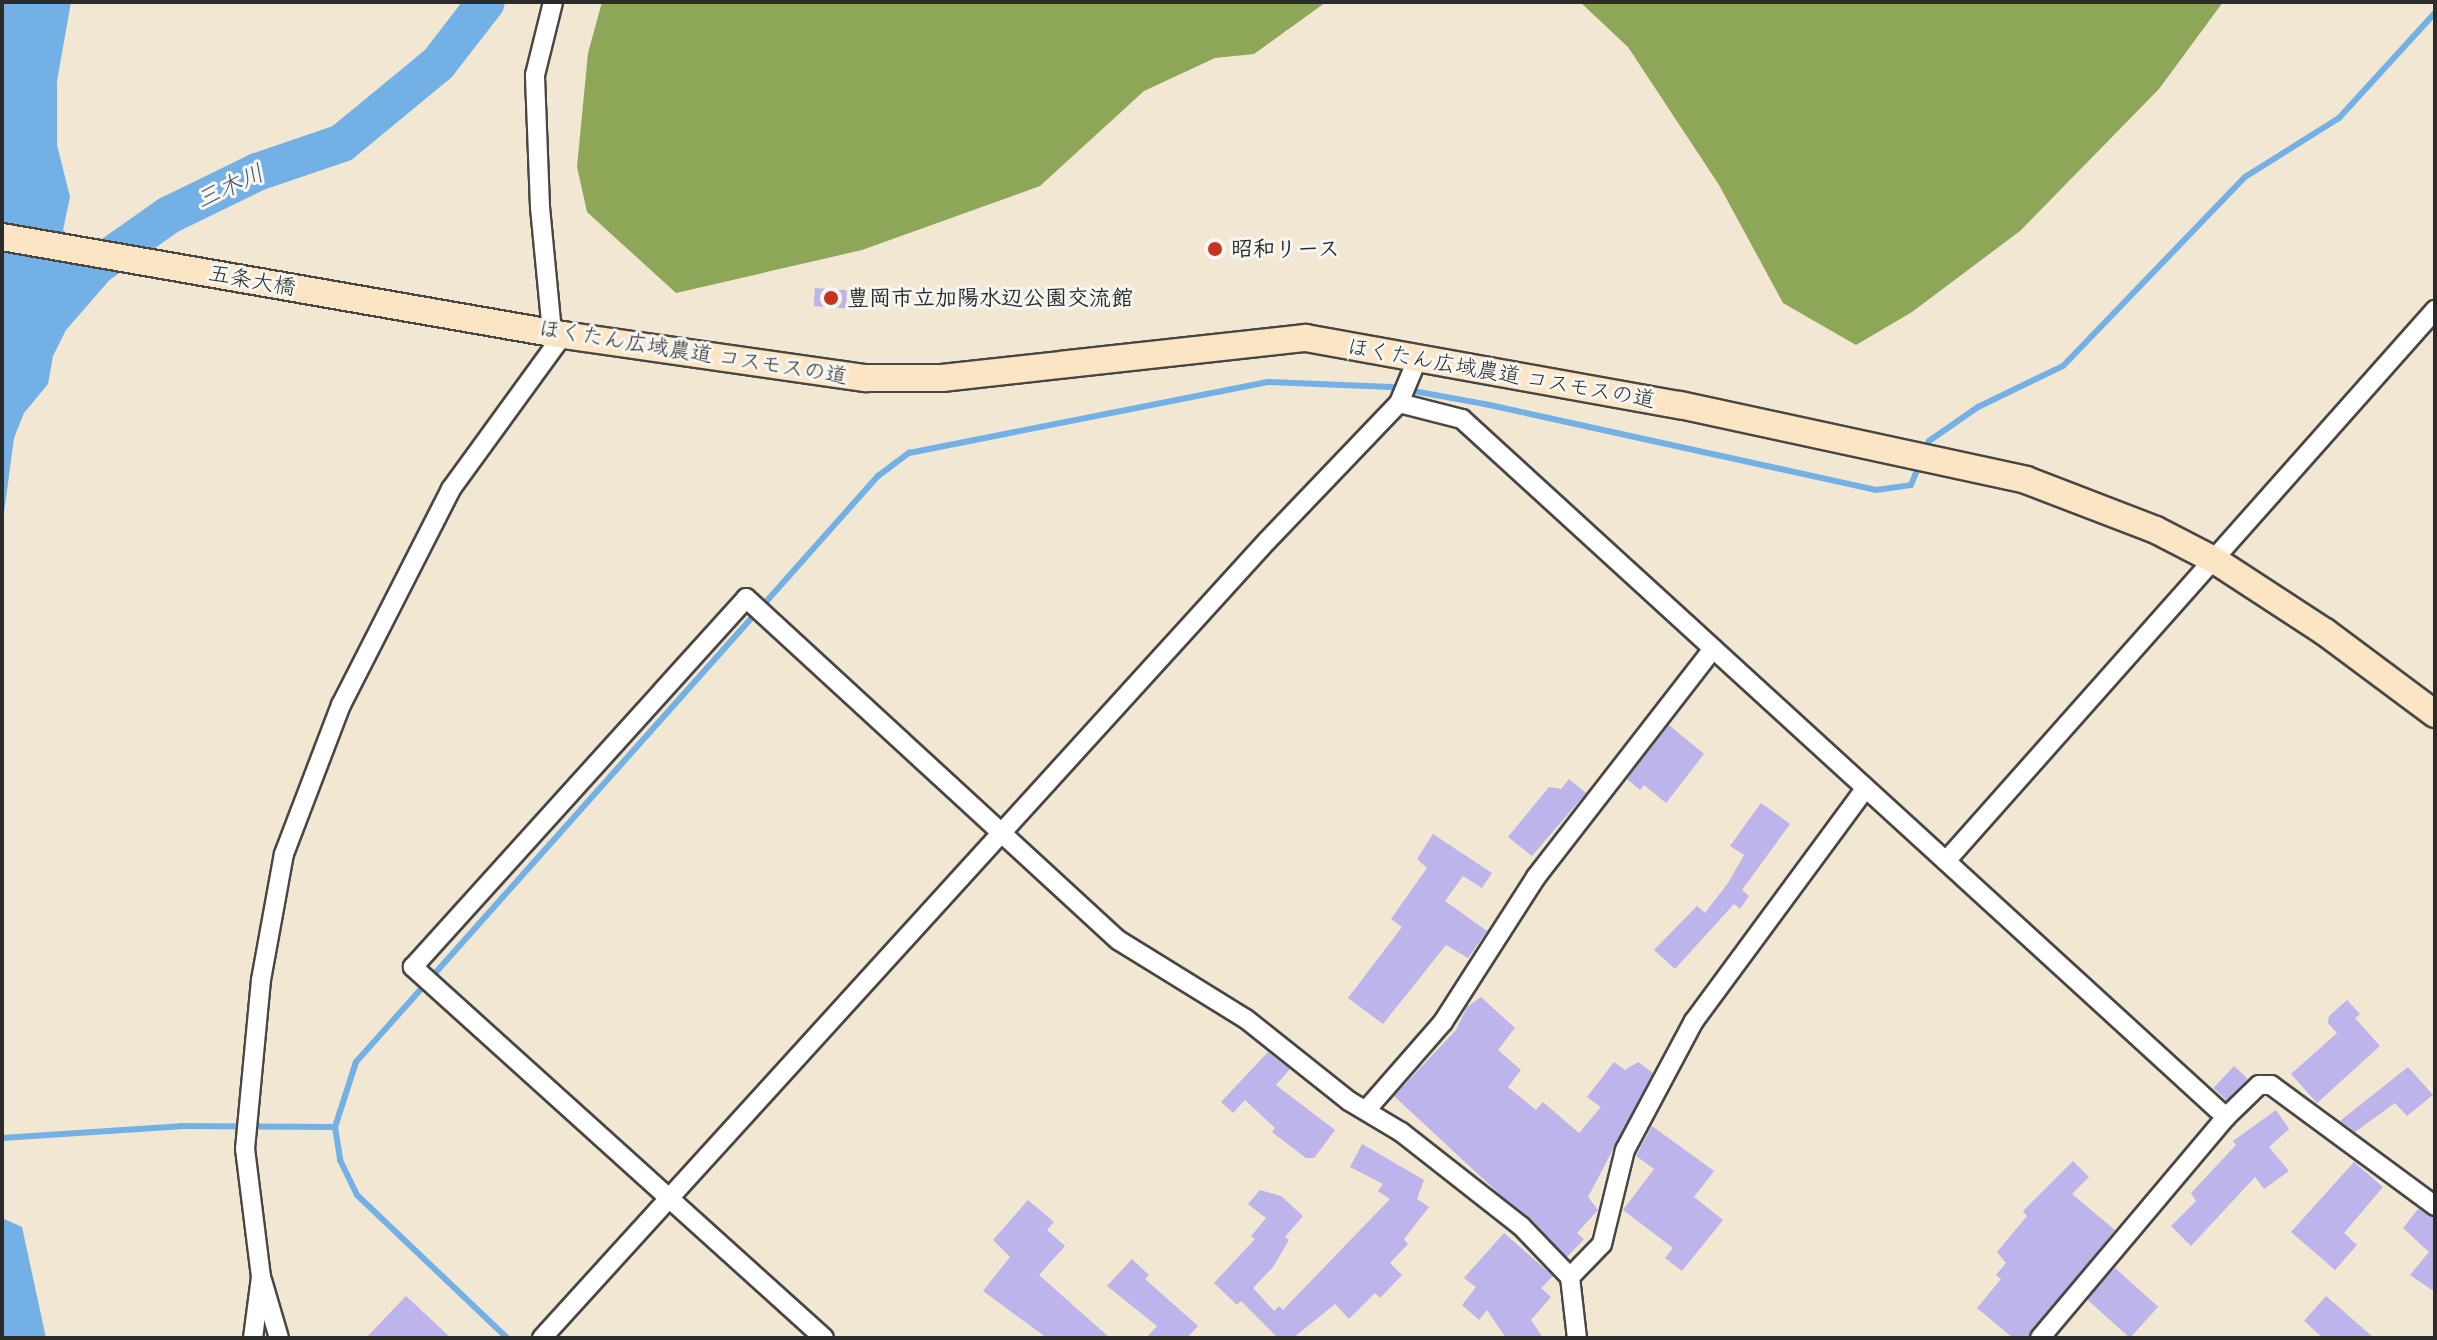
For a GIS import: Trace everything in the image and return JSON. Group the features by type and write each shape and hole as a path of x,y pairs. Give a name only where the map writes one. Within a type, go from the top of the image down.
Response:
{"street":[{"path":"279,1338 261,1277 245,1149 261,980 284,854 341,705 451,489 558,334 540,207 535,75 553,2"},
{"name":"五条大橋","path":"2,237 502,322"},
{"path":"1946,861 2216,561 2435,310"},
{"name":"ほくたん広域農道 コスモスの道","path":"502,322 558,334 867,378 942,378 1306,338 1419,355 2026,480 2156,530 2216,561 2325,632 2435,714"},
{"path":"542,1338 1005,834 1267,541 1399,403 1419,355"},
{"path":"1399,403 1462,419 2226,1117"},
{"path":"824,1338 413,967 746,598 1118,940 1246,1019 1349,1101 1368,1108 1521,1226 1570,1277 1577,1338"},
{"path":"1368,1108 1443,1022 1536,877 1713,649"},
{"path":"1570,1277 1602,1244 1625,1150 1694,1021 1865,789"},
{"path":"2040,1338 2226,1117 2259,1085 2271,1085 2435,1206"},
{"path":"253,1338 261,1277"}],"green space":[{"path":"602,2 1326,2 1254,54 1215,58 1144,91 1040,186 862,250 676,293 587,212 577,167 588,53"},
{"path":"1580,2 2223,2 2159,89 2020,231 1912,312 1856,345 1783,303 1719,185 1628,47"}],"water":[{"path":"2,2 71,2 57,81 57,145 70,197 63,230 113,276 66,330 53,356 48,384 24,413 14,438 2,528"},
{"path":"2,1218 22,1227 46,1338 2,1338"}],"building":[{"name":"豊岡市立加陽水辺公園交流館","path":"815,288 847,290 846,308 814,306"},
{"path":"1669,725 1704,754 1666,803 1644,785 1640,790 1627,779"},
{"path":"1569,779 1586,793 1532,856 1508,837 1549,787 1561,789"},
{"path":"1761,803 1790,824 1742,890 1749,896 1740,909 1734,904 1675,969 1654,950 1697,906 1705,913 1728,883 1744,855 1730,846"},
{"path":"1433,834 1492,873 1482,888 1463,876 1445,901 1487,931 1468,958 1446,945 1383,1024 1348,998 1402,927 1391,919 1427,868 1417,859"},
{"path":"1481,997 1515,1028 1498,1050 1521,1070 1508,1087 1536,1110 1543,1102 1579,1133 1601,1107 1587,1097 1614,1062 1625,1070 1638,1062 1653,1073 1588,1197 1598,1210 1577,1233 1584,1239 1567,1257 1394,1096 1456,1030 1467,1007"},
{"path":"2347,1000 2360,1014 2355,1018 2380,1046 2317,1103 2291,1074 2337,1033 2328,1023 2329,1016"},
{"path":"1268,1052 1290,1069 1276,1085 1335,1130 1314,1158 1306,1158 1272,1132 1275,1128 1245,1100 1233,1113 1221,1102"},
{"path":"2234,1066 2248,1079 2227,1101 2214,1088"},
{"path":"2408,1067 2433,1095 2407,1116 2395,1103 2355,1132 2340,1121"},
{"path":"2276,1110 2289,1129 2269,1147 2289,1171 2264,1189 2255,1177 2191,1246 2171,1226 2196,1201 2191,1193 2236,1145 2233,1141"},
{"path":"1652,1126 1714,1171 1694,1197 1723,1220 1682,1271 1665,1258 1673,1248 1623,1210 1654,1169 1636,1156"},
{"path":"1362,1144 1424,1180 1417,1199 1429,1207 1404,1239 1408,1244 1390,1263 1402,1275 1380,1298 1375,1293 1349,1319 1335,1304 1293,1338 1278,1338 1241,1301 1237,1305 1214,1283 1255,1239 1251,1236 1266,1218 1248,1204 1260,1190 1281,1196 1303,1216 1285,1237 1289,1240 1273,1267 1253,1288 1274,1311 1279,1306 1283,1310 1390,1199 1378,1191 1383,1184 1350,1167"},
{"path":"2073,1161 2089,1177 2072,1194 2115,1230 2028,1338 2013,1338 1977,1308 2001,1279 1996,1275 2006,1263 1997,1252 2027,1216 2023,1211"},
{"path":"2354,1162 2383,1187 2344,1233 2357,1245 2335,1270 2291,1232"},
{"path":"1028,1200 1054,1222 1047,1230 1065,1246 1039,1275 1110,1338 1047,1338 983,1291 1010,1257 993,1240"},
{"path":"2418,1209 2435,1218 2435,1292 2410,1275 2429,1252 2403,1228"},
{"path":"1504,1233 1553,1276 1541,1288 1551,1297 1531,1320 1543,1338 1506,1338 1487,1310 1479,1320 1462,1305 1476,1287 1464,1278"},
{"path":"1132,1259 1149,1275 1145,1279 1198,1326 1187,1338 1146,1338 1157,1326 1107,1286"},
{"path":"2115,1268 2158,1307 2130,1338 2087,1299"},
{"path":"406,1296 451,1338 366,1338"},
{"path":"2326,1296 2374,1338 2323,1338 2304,1321"}],"waterway":[{"name":"三木川","path":"85,274 169,215 257,172 342,143 438,64 486,2"},
{"path":"1925,451 1929,441 1978,407 2063,366 2245,177 2339,118 2435,13"},
{"path":"2,1138 181,1126 335,1127 356,1062 878,476 909,453 1269,382 1391,387 1485,404 1876,490 1911,485 1919,465"},
{"path":"335,1127 340,1160 357,1195 507,1338"}],"place":[{"name":"昭和リース","path":"1215,249"},
{"name":"豊岡市立加陽水辺公園交流館","path":"831,298"}]}
